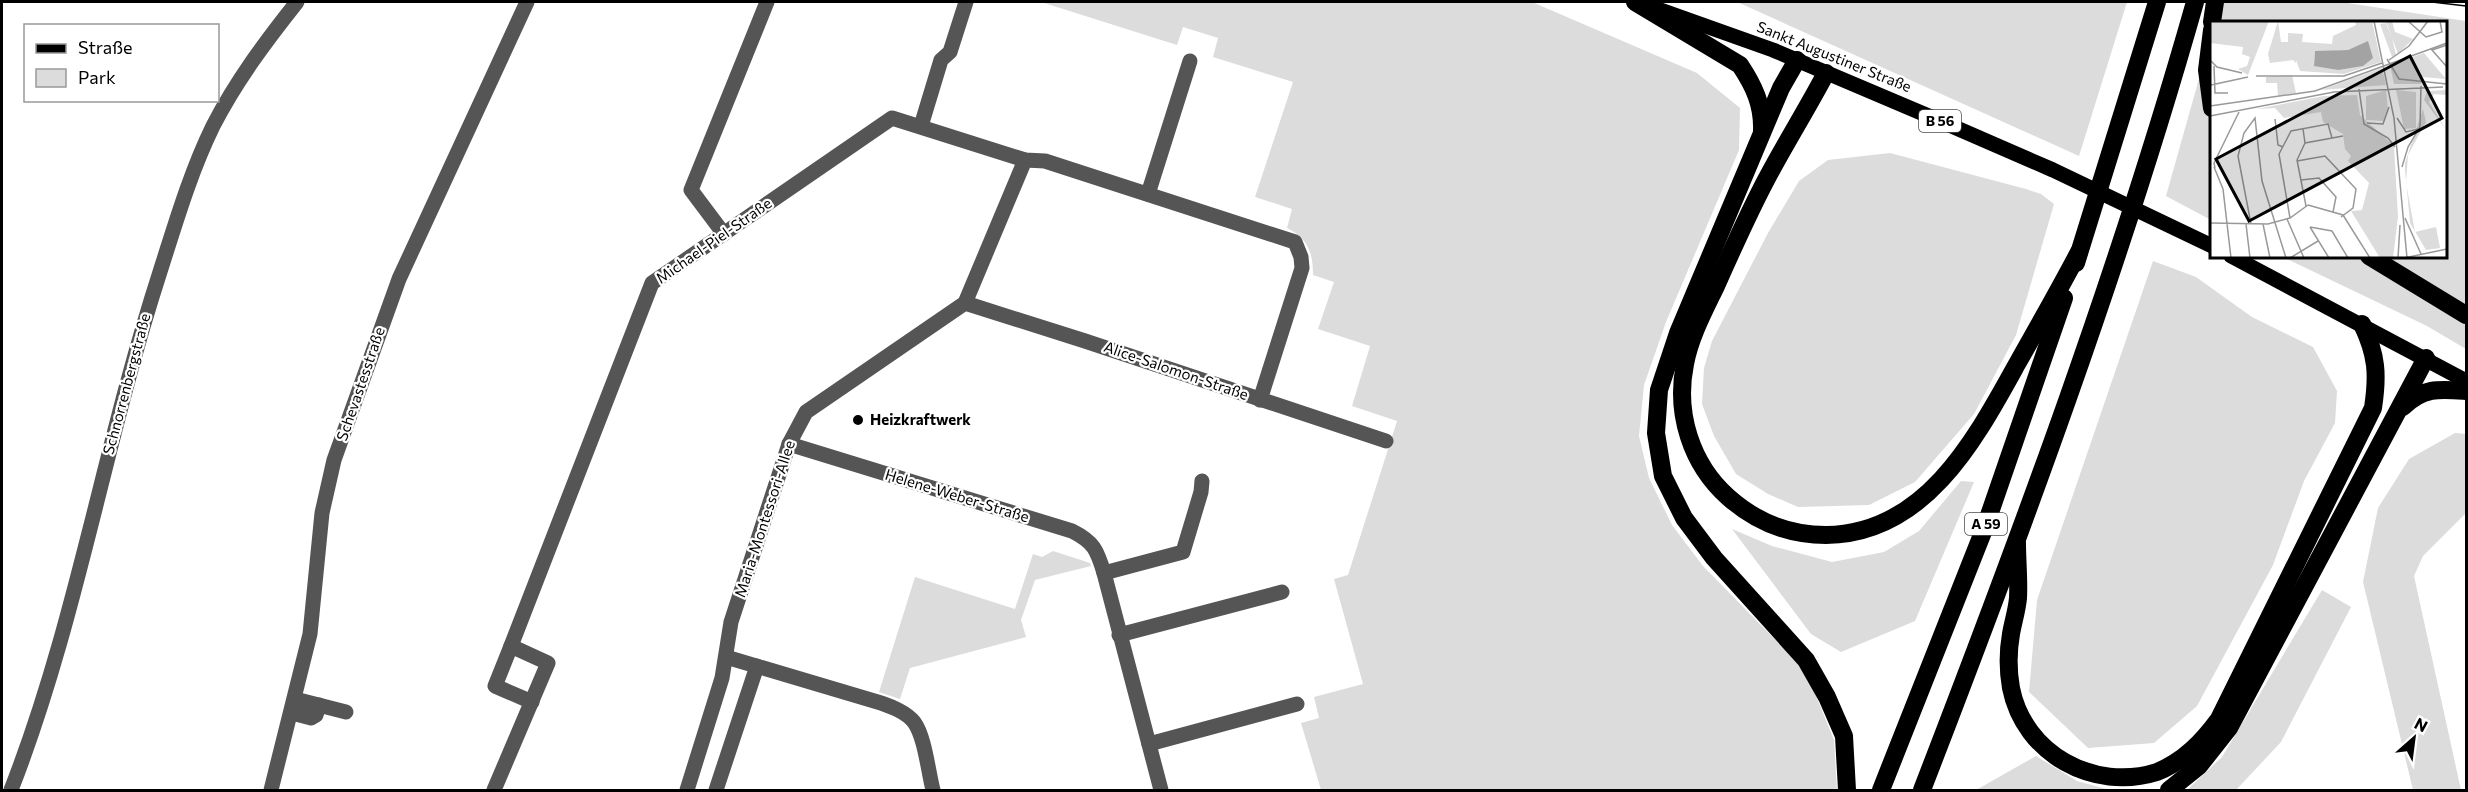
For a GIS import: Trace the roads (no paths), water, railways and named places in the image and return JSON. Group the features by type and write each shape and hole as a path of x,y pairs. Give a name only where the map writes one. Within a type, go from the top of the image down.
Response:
{"highway":[{"path":"1636,2 1740,65 1756,93 1762,115 1762,134"},
{"name":"A 59","path":"1881,790 1984,527 2079,252 2157,2"},
{"name":"A 59","path":"1922,790 2017,543 2100,309 2196,2"},
{"path":"2212,21 2215,2"},
{"path":"2210,40 2207,70 2210,98"},
{"path":"1797,60 1762,134 1678,333 1659,390 1656,433 1663,476 1684,518 1714,558 1806,660 1827,697 1844,736 1847,790"},
{"path":"1826,73 1766,180 1732,249 1694,335 1685,363 1681,399 1686,430 1698,461 1716,486 1738,506 1758,519 1781,529 1809,535 1839,535 1868,529 1896,517 1917,502 1955,465 1979,431 2079,252"},
{"path":"2372,258 2466,315"},
{"path":"2017,543 2018,598 2011,635 2010,670 2015,704 2031,735 2055,758 2073,768 2100,776 2126,778 2141,776 2157,772 2184,757 2219,719 2373,408 2377,381 2376,365 2362,324"},
{"path":"2169,790 2199,766 2229,728 2426,358"},
{"path":"2398,413 2413,397 2426,391 2466,391"}],"main road":[{"name":"Sankt Augustiner Straße","path":"1636,2 1797,60 2053,170 2210,245"},
{"path":"2236,258 2466,381"}],"street":[{"name":"Schnorrenbergstraße","path":"11,790 36,727 139,336 185,195 213,127 236,85 260,49 297,2"},
{"name":"Schevastesstraße","path":"271,790 310,634 322,513 334,460 399,279 526,2"},
{"path":"724,234 691,190 768,2"},
{"path":"921,126 941,60 950,52 966,2"},
{"path":"1148,194 1190,61"},
{"name":"Michael-Piel-Straße","path":"532,702 495,686 652,283 892,118 1025,160 1045,161 1297,244 1302,267 1260,400"},
{"path":"964,303 1025,160"},
{"name":"Alice-Salomon-Straße","path":"964,303 1386,441"},
{"name":"Maria-Montessori-Allee","path":"687,790 726,657 730,622 789,444 806,412 964,303"},
{"name":"Helene-Weber-Straße","path":"789,444 1072,531 1086,538 1097,550 1104,573 1161,790"},
{"path":"1104,573 1183,552 1202,492 1202,481"},
{"path":"1119,635 1282,592"},
{"path":"494,790 548,663 511,646"},
{"path":"726,657 881,703 903,712 914,722 920,737 933,790"},
{"path":"716,790 757,666"},
{"path":"1149,744 1297,704"},
{"path":"293,706 319,705 346,712"}],"tram line":[{"path":"2432,2 2466,6"}],"place":[{"name":"Heizkraftwerk","path":"858,420"}]}
